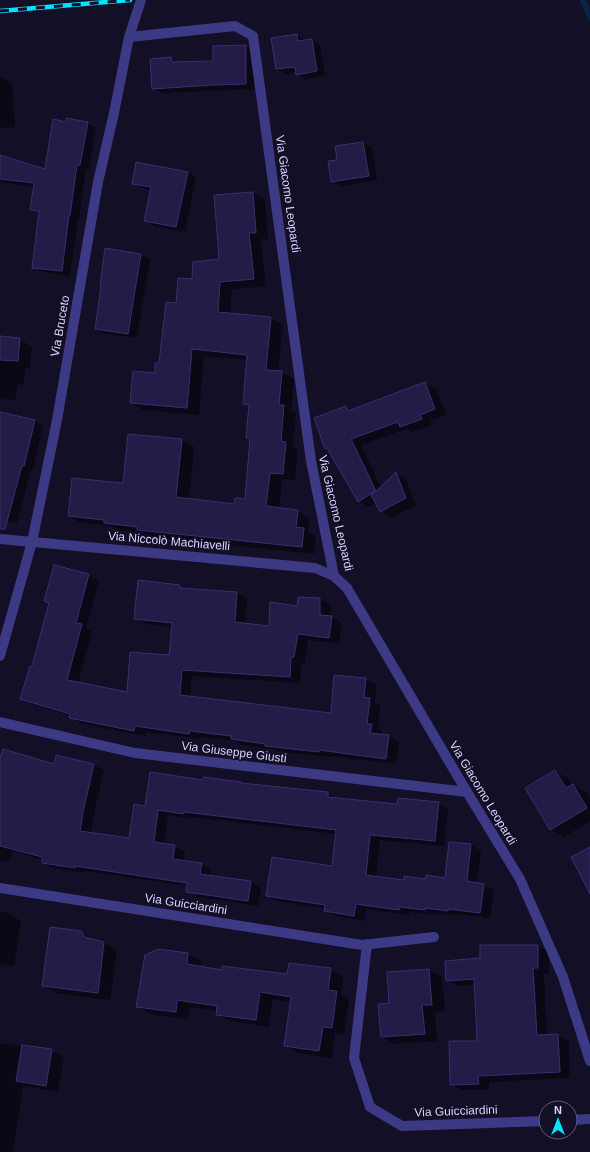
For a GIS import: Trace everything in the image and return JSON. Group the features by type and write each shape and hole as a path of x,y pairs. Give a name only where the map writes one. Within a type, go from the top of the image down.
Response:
{"street":[{"name":"Via Bruceto","path":"0,656 32,542 57,420 98,182 114,113 129,36 141,0"},
{"name":"Via Giacomo Leopardi","path":"129,36 234,26 253,36 311,461 334,576 347,588 520,879 563,977 590,1061"},
{"name":"Via Niccolò Machiavelli","path":"0,539 315,568 334,576"},
{"name":"Via Giuseppe Giusti","path":"0,722 135,753 467,792"},
{"name":"Via Guicciardini","path":"0,888 362,945 434,937"},
{"name":"Via Guicciardini","path":"367,944 354,1058 370,1107 402,1126 538,1121"},
{"path":"578,1120 590,1119"}],"building":[{"path":"297,34 298,41 312,39 317,71 296,75 295,67 276,69 271,38"},
{"path":"246,45 246,84 152,89 150,59 171,57 172,62 213,61 213,46"},
{"path":"66,118 88,122 80,165 77,165 62,271 32,268 39,211 30,210 34,183 0,179 0,155 45,169 53,119 66,122"},
{"path":"363,142 369,176 331,182 328,161 337,160 335,146"},
{"path":"136,162 188,172 176,227 144,221 151,187 132,184"},
{"path":"253,192 256,233 249,233 254,279 220,282 218,312 271,317 266,370 282,371 279,405 284,405 281,441 286,442 283,474 270,473 266,506 298,510 296,527 304,528 302,547 137,530 137,527 104,523 104,520 68,516 72,478 123,483 128,434 182,439 176,497 234,504 235,498 245,499 250,438 246,438 249,405 243,404 247,355 192,349 187,408 130,403 133,371 155,373 155,363 159,363 166,302 176,303 178,278 192,279 193,262 219,259 214,195"},
{"path":"105,248 141,254 128,334 95,329"},
{"path":"0,336 20,338 18,361 0,360"},
{"path":"425,382 435,409 420,415 422,419 400,427 398,422 351,439 376,491 396,472 406,498 380,512 371,495 375,491 358,502 327,448 325,449 314,418 346,406 348,411"},
{"path":"0,412 35,420 24,466 22,466 5,529 0,529"},
{"path":"54,565 89,574 76,623 82,624 67,680 127,692 130,652 169,655 172,623 134,619 138,580 180,585 180,588 237,592 235,622 269,626 270,602 297,606 298,597 320,598 320,615 332,616 329,638 298,634 294,657 291,657 290,677 182,670 180,695 331,713 334,675 366,678 364,697 370,698 367,724 372,724 370,733 389,735 386,759 319,750 319,752 265,746 265,744 231,739 231,736 190,731 189,734 135,726 134,731 69,718 70,714 20,699 30,666 32,666 49,603 44,601"},
{"path":"3,749 54,764 56,755 94,764 80,831 129,838 134,804 145,806 150,772 203,780 203,777 241,783 328,792 328,797 397,804 398,798 439,802 435,841 370,835 366,875 404,880 404,876 425,879 426,875 445,878 449,842 471,844 467,881 484,884 480,913 448,909 448,911 400,907 399,910 356,904 354,916 324,911 325,905 266,896 272,857 332,866 336,830 184,812 183,814 158,810 154,842 175,845 173,859 202,863 200,874 251,881 248,901 186,892 187,883 75,866 75,868 42,863 42,857 0,846 0,758"},
{"path":"555,770 566,788 573,784 587,808 550,830 525,788"},
{"path":"590,847 590,894 571,857"},
{"path":"50,927 81,931 85,937 104,942 98,993 42,986"},
{"path":"480,945 538,945 538,968 533,968 537,1035 558,1034 560,1072 478,1076 479,1084 450,1085 449,1041 477,1041 474,979 446,981 445,961 480,958"},
{"path":"158,949 188,953 187,964 222,970 222,966 287,974 289,963 331,968 328,990 337,991 332,1028 323,1027 319,1051 284,1046 291,997 260,992 256,1020 216,1015 217,1006 177,1000 176,1012 136,1007 145,955"},
{"path":"429,969 432,1005 422,1005 425,1034 381,1037 378,1004 389,1003 387,972"},
{"path":"22,1045 52,1049 46,1086 16,1081"}],"waterway":[{"path":"583,0 590,17"}],"railway":[{"path":"0,11 130,0"}]}
